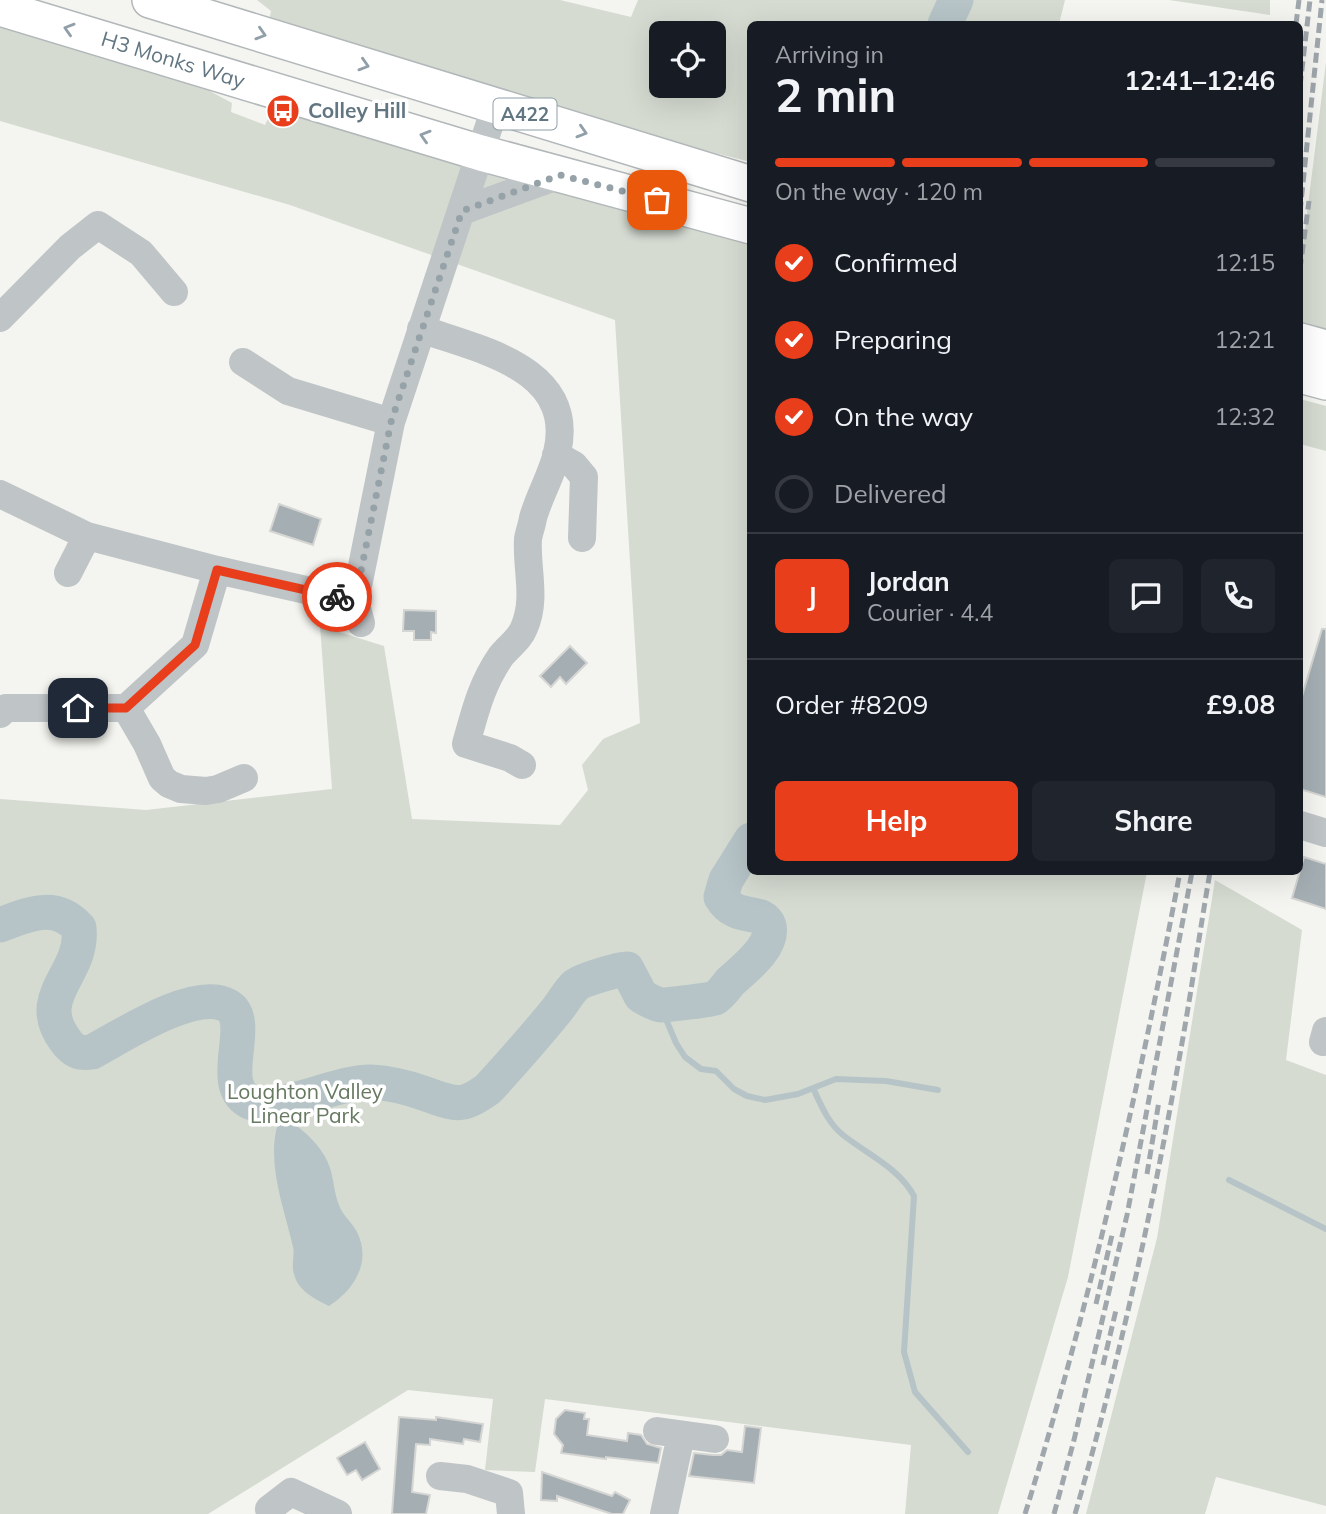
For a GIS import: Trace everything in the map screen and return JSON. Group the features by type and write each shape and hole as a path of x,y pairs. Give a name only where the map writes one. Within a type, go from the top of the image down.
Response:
{"main road":[{"name":"A422","path":"150,0 747,183"},
{"name":"H3 Monks Way","path":"21,8 280,93 481,153 747,225"},
{"path":"1303,342 1326,348"},
{"path":"1303,376 1326,382"}],"street":[{"path":"0,494 87,536 217,570 358,612 391,422 496,105"},
{"path":"462,211 560,175"},
{"path":"0,318 70,247 98,225 141,253 174,292"},
{"path":"421,329 511,361 533,375 547,392 556,412 560,433 556,455 528,537 530,612 524,630 501,656 481,690 466,744 510,758 522,765"},
{"path":"243,362 288,391 391,422"},
{"path":"556,455 574,465 584,477 582,538"},
{"path":"68,573 87,536"},
{"path":"0,713 6,708 126,708 195,645 217,570"},
{"path":"126,708 147,744 162,778 169,784 181,789 206,791 244,778"},
{"path":"1303,826 1326,833"},
{"path":"664,1514 669,1433 715,1438"},
{"path":"440,1476 467,1479 509,1493 511,1514"},
{"path":"270,1509 291,1492 338,1514"}],"green space":[{"path":"257,0 560,0 631,17 638,0 1065,0 1060,21 747,21 747,161 695,148 747,165 269,21 271,11"},
{"path":"1169,0 1270,0 1270,15"},
{"name":"Loughton Valley Linear Park","path":"0,25 191,81 232,103 231,112 265,125 280,93 747,225 747,875 1146,875 1068,1277 998,1514 905,1514 911,1445 545,1399 535,1472 485,1470 493,1399 408,1390 208,1514 0,1514 0,799 146,810 332,789 320,626 384,646 412,819 560,825 588,790 582,765 603,739 640,723 615,320 290,205 0,121"},
{"path":"1326,62 1326,331 1303,326 1303,245"},
{"path":"1303,400 1326,406 1326,451 1303,445"},
{"path":"1215,880 1302,930 1286,1060 1326,1075 1326,1506 1216,1477 1205,1514 1086,1514 1157,1238"}],"shaded area":[{"path":"287,1119 306,1134 323,1153 330,1168 340,1209 355,1228 361,1243 358,1274 346,1292 329,1306 303,1290 293,1271 294,1253 278,1185 274,1154 278,1123"}],"building":[{"path":"279,504 321,519 313,545 270,531"},
{"path":"404,610 436,611 436,633 431,632 431,640 414,640 414,631 403,631"},
{"path":"1322,629 1326,629 1326,797 1303,790 1303,693"},
{"path":"570,646 587,663 566,684 560,677 551,687 540,676"},
{"path":"1304,857 1326,864 1326,909 1292,898 1299,875 1303,875"},
{"path":"565,1410 585,1413 584,1419 589,1419 587,1435 627,1441 628,1433 641,1435 647,1444 661,1448 658,1463 561,1453 563,1445 554,1434 556,1419"},
{"path":"399,1417 436,1420 436,1417 483,1424 480,1442 464,1439 463,1444 430,1439 430,1445 416,1444 412,1492 430,1495 426,1514 392,1514"},
{"path":"745,1426 761,1428 754,1483 689,1476 694,1453 721,1455 727,1450 742,1452"},
{"path":"365,1442 380,1469 362,1480 356,1470 347,1475 337,1458"},
{"path":"542,1472 612,1496 615,1492 630,1500 623,1514 612,1514 557,1496 557,1501 541,1500"}],"waterway":[{"path":"946,21 956,0"},
{"path":"0,925 31,914 51,913 70,920 79,928 74,959 56,997 54,1010 56,1024 65,1040 77,1051 92,1052 156,1017 175,1009 210,1002 224,1004 234,1011 238,1023 236,1082 241,1094 252,1103 276,1104 342,1086 371,1082 397,1086 459,1103 471,1100 488,1089 559,1008 573,988 585,980 627,969 641,996 661,1005 712,999 719,995 762,950 769,934 766,920 734,910 721,897 726,880 747,846"},
{"path":"660,1005 685,1057 701,1069 716,1071 734,1089 747,1096 765,1100 798,1094 836,1079 886,1081 938,1090"},
{"path":"813,1088 833,1125 891,1169 914,1196 904,1352 915,1392 968,1452"},
{"path":"1229,1180 1326,1229"}],"railway":[{"path":"1296,21 1299,0"},
{"path":"1303,60 1310,0"},
{"path":"1303,183 1322,0"},
{"path":"1303,246 1309,201"},
{"path":"1025,1514 1071,1355 1112,1195 1179,875"},
{"path":"1054,1514 1127,1215 1191,875"},
{"path":"1075,1514 1145,1235 1168,1122 1210,875"},
{"path":"1147,1174 1159,1101"},
{"path":"1096,1304 1112,1235"},
{"path":"1103,1365 1116,1310"}],"way so far":[{"path":"337,597 355,601 391,422 462,211 560,175 657,200"}],"place":[{"name":"Colley Hill","path":"283,111"}],"route":[{"path":"78,708 126,708 195,645 217,570 337,597"}]}
